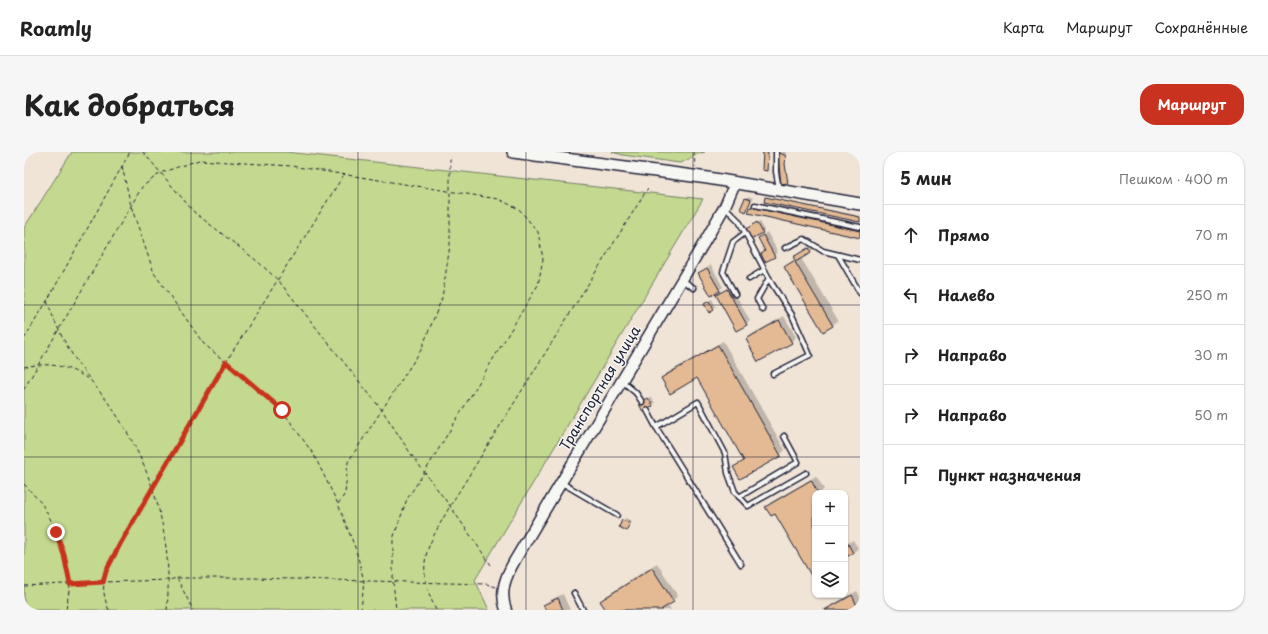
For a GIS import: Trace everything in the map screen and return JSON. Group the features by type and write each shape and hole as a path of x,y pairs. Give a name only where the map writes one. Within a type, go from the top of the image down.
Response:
{"main road":[{"path":"513,152 695,177 860,204"}],"street":[{"name":"Транспортная улица","path":"506,610 502,590 506,576 514,560 682,280 725,206 735,183"}],"lane":[{"path":"776,152 776,172 779,191"},
{"path":"755,205 860,227"},
{"path":"725,206 739,221 764,270 792,315 810,355 773,374"},
{"path":"735,294 723,272 733,242 745,233"},
{"path":"786,248 804,239 823,251 860,260"},
{"path":"838,255 860,293"},
{"path":"750,279 764,270"},
{"path":"763,310 757,299 769,278"},
{"path":"682,280 694,288"},
{"path":"622,381 636,393 642,402"},
{"path":"656,427 698,402 725,453 728,473 735,492 748,506 806,473"},
{"path":"647,410 740,564"},
{"path":"739,497 798,462 784,436"},
{"path":"561,482 617,515"},
{"path":"574,593 583,610"}],"path":[{"path":"24,339 47,301 130,152"},
{"path":"143,152 194,212 257,261 278,280 382,410 424,473 450,506 491,565"},
{"path":"694,152 695,177"},
{"path":"338,504 344,494 348,462 421,350 442,298 450,245 450,159"},
{"path":"24,389 142,187 160,173 199,160 291,166 498,199 519,209 538,232 543,259 538,285 407,499 393,539 393,581 396,610"},
{"path":"122,166 131,206 154,273 203,343 282,410 314,455 338,504 356,550 364,581 361,610"},
{"path":"109,610 103,593 103,582 106,571 120,544 226,362 344,175"},
{"path":"436,610 425,582 426,556 435,534 450,506 648,188"},
{"path":"47,301 58,329 72,354 108,402 124,427 141,459 153,488 166,538 169,580 167,610"},
{"path":"24,367 50,364 65,367 90,380"},
{"path":"24,484 42,504 53,524 64,555 70,584 66,610"},
{"path":"24,586 169,580 177,578 254,578 486,584 502,590"},
{"path":"177,578 193,610"}],"green space":[{"path":"72,152 286,152 703,199 475,580 489,610 24,610 24,228"},
{"path":"612,152 705,152 680,163 623,155"}],"building":[{"path":"763,152 768,152 767,171 762,170"},
{"path":"780,153 786,156 785,164 788,183 781,184 778,157"},
{"path":"765,197 860,217 860,222 764,202"},
{"path":"745,198 751,200 746,212 740,209"},
{"path":"750,207 860,231 860,238 748,213"},
{"path":"757,222 763,233 751,239 746,229"},
{"path":"763,235 775,257 765,262 761,254 765,251 758,238"},
{"path":"808,248 811,253 795,262 833,326 823,332 784,267 795,260 793,257"},
{"path":"707,268 720,291 711,296 698,273"},
{"path":"727,289 747,325 736,331 716,295"},
{"path":"709,301 714,310 709,313 704,304"},
{"path":"779,320 792,343 758,362 746,339"},
{"path":"718,345 781,456 740,479 733,467 744,461 697,378 670,394 661,378"},
{"path":"648,398 653,406 643,412 639,404"},
{"path":"811,480 816,490 812,490 812,577 775,514 771,516 765,507"},
{"path":"622,520 630,523 627,531 619,527"},
{"path":"848,544 853,553 848,556"},
{"path":"652,568 674,602 662,609 663,610 606,610 600,601"},
{"path":"852,595 859,610 825,610 848,598"},
{"path":"558,598 563,610 546,610 543,605"}],"route":[{"path":"56,532 64,555 70,584 103,582 108,566 136,515 226,362 282,410"}]}
